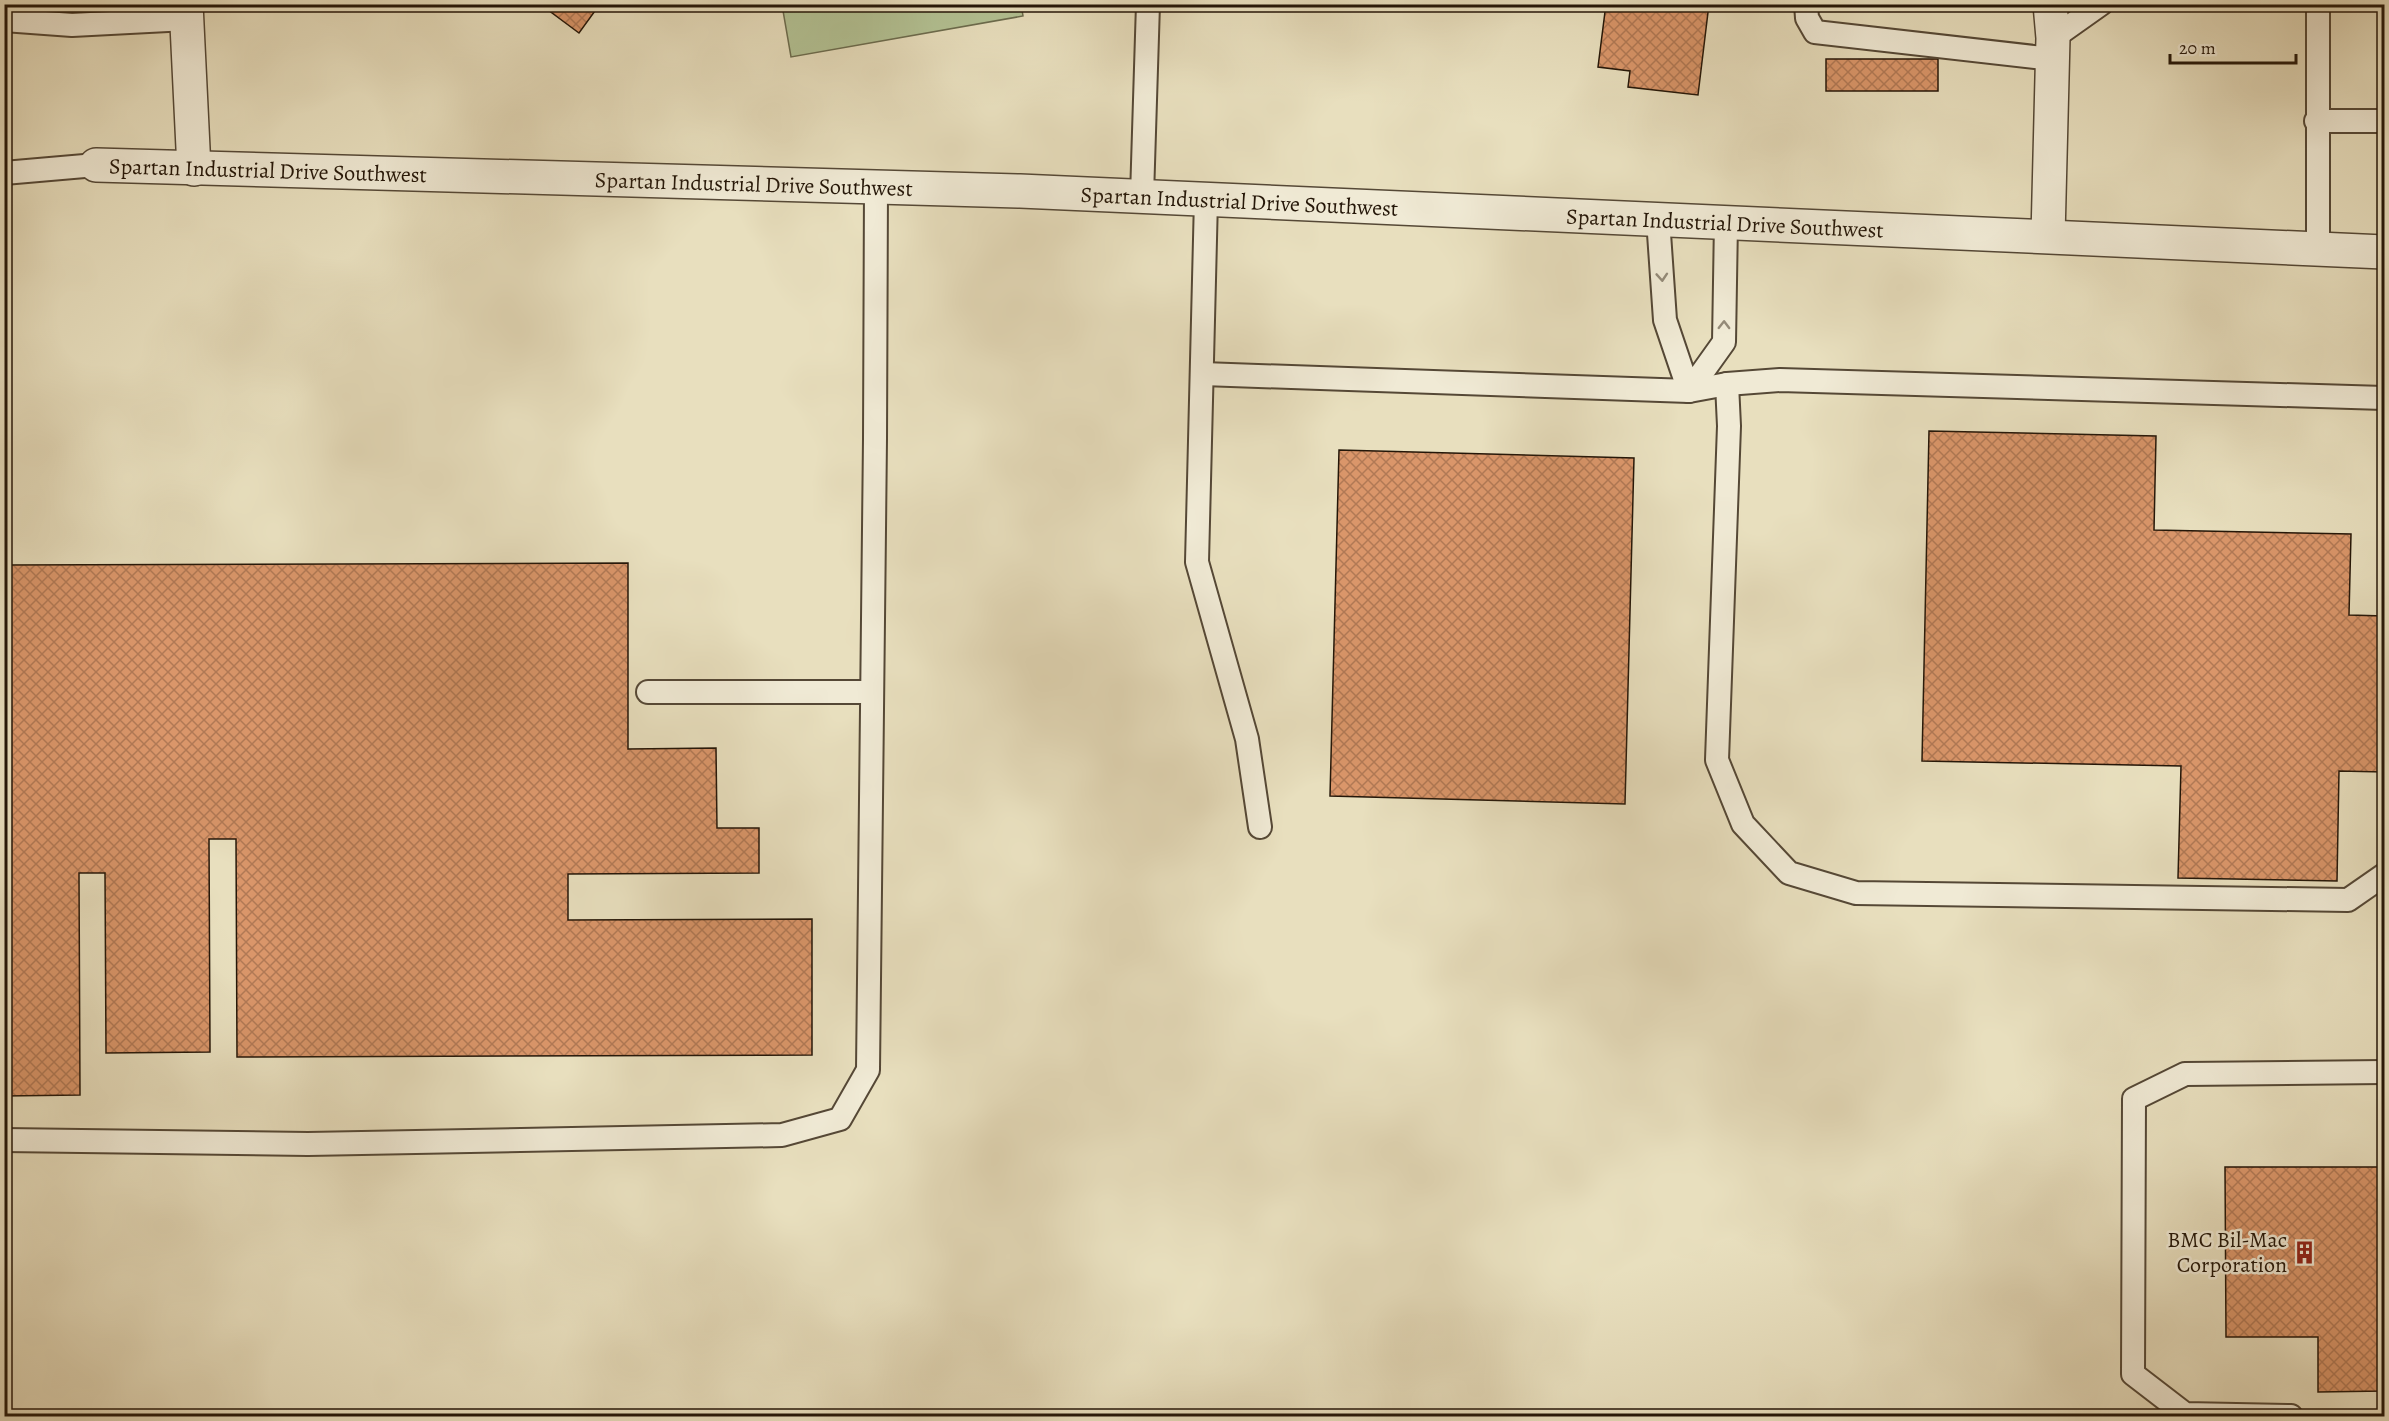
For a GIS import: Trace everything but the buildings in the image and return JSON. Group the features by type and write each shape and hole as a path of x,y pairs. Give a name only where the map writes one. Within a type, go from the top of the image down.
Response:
{"street":[{"path":"2048,236 2052,48 2050,4"},
{"path":"187,12 194,169"},
{"name":"Spartan Industrial Drive Southwest","path":"96,165 1142,196 2385,252"}],"lane":[{"path":"1142,196 1148,4"},
{"path":"1806,4 1807,18 1815,32 2052,48 2101,4"},
{"path":"2318,4 2316,121 2318,250"},
{"path":"4,20 72,25 187,12"},
{"path":"2316,121 2385,121"},
{"path":"4,173 96,165"},
{"path":"4,1140 308,1144 770,1136 782,1135 840,1119 868,1070 876,187"},
{"path":"1206,199 1197,562 1247,739 1260,827"},
{"path":"1658,219 1665,320 1689,391"},
{"path":"1689,391 1724,342 1726,222"},
{"path":"1203,374 1689,391 1727,384 1780,380 2385,398"},
{"path":"1727,384 1729,426 1717,760 1743,824 1789,873 1856,893 2348,900 2385,875"},
{"path":"648,692 872,692"},
{"path":"2291,1416 2185,1414 2133,1374 2134,1099 2185,1074 2385,1072"}],"green space":[{"path":"1021,4 1023,16 791,57 782,5"}],"place":[{"name":"BMC Bil-Mac Corporation","path":"2305,1252"}]}
